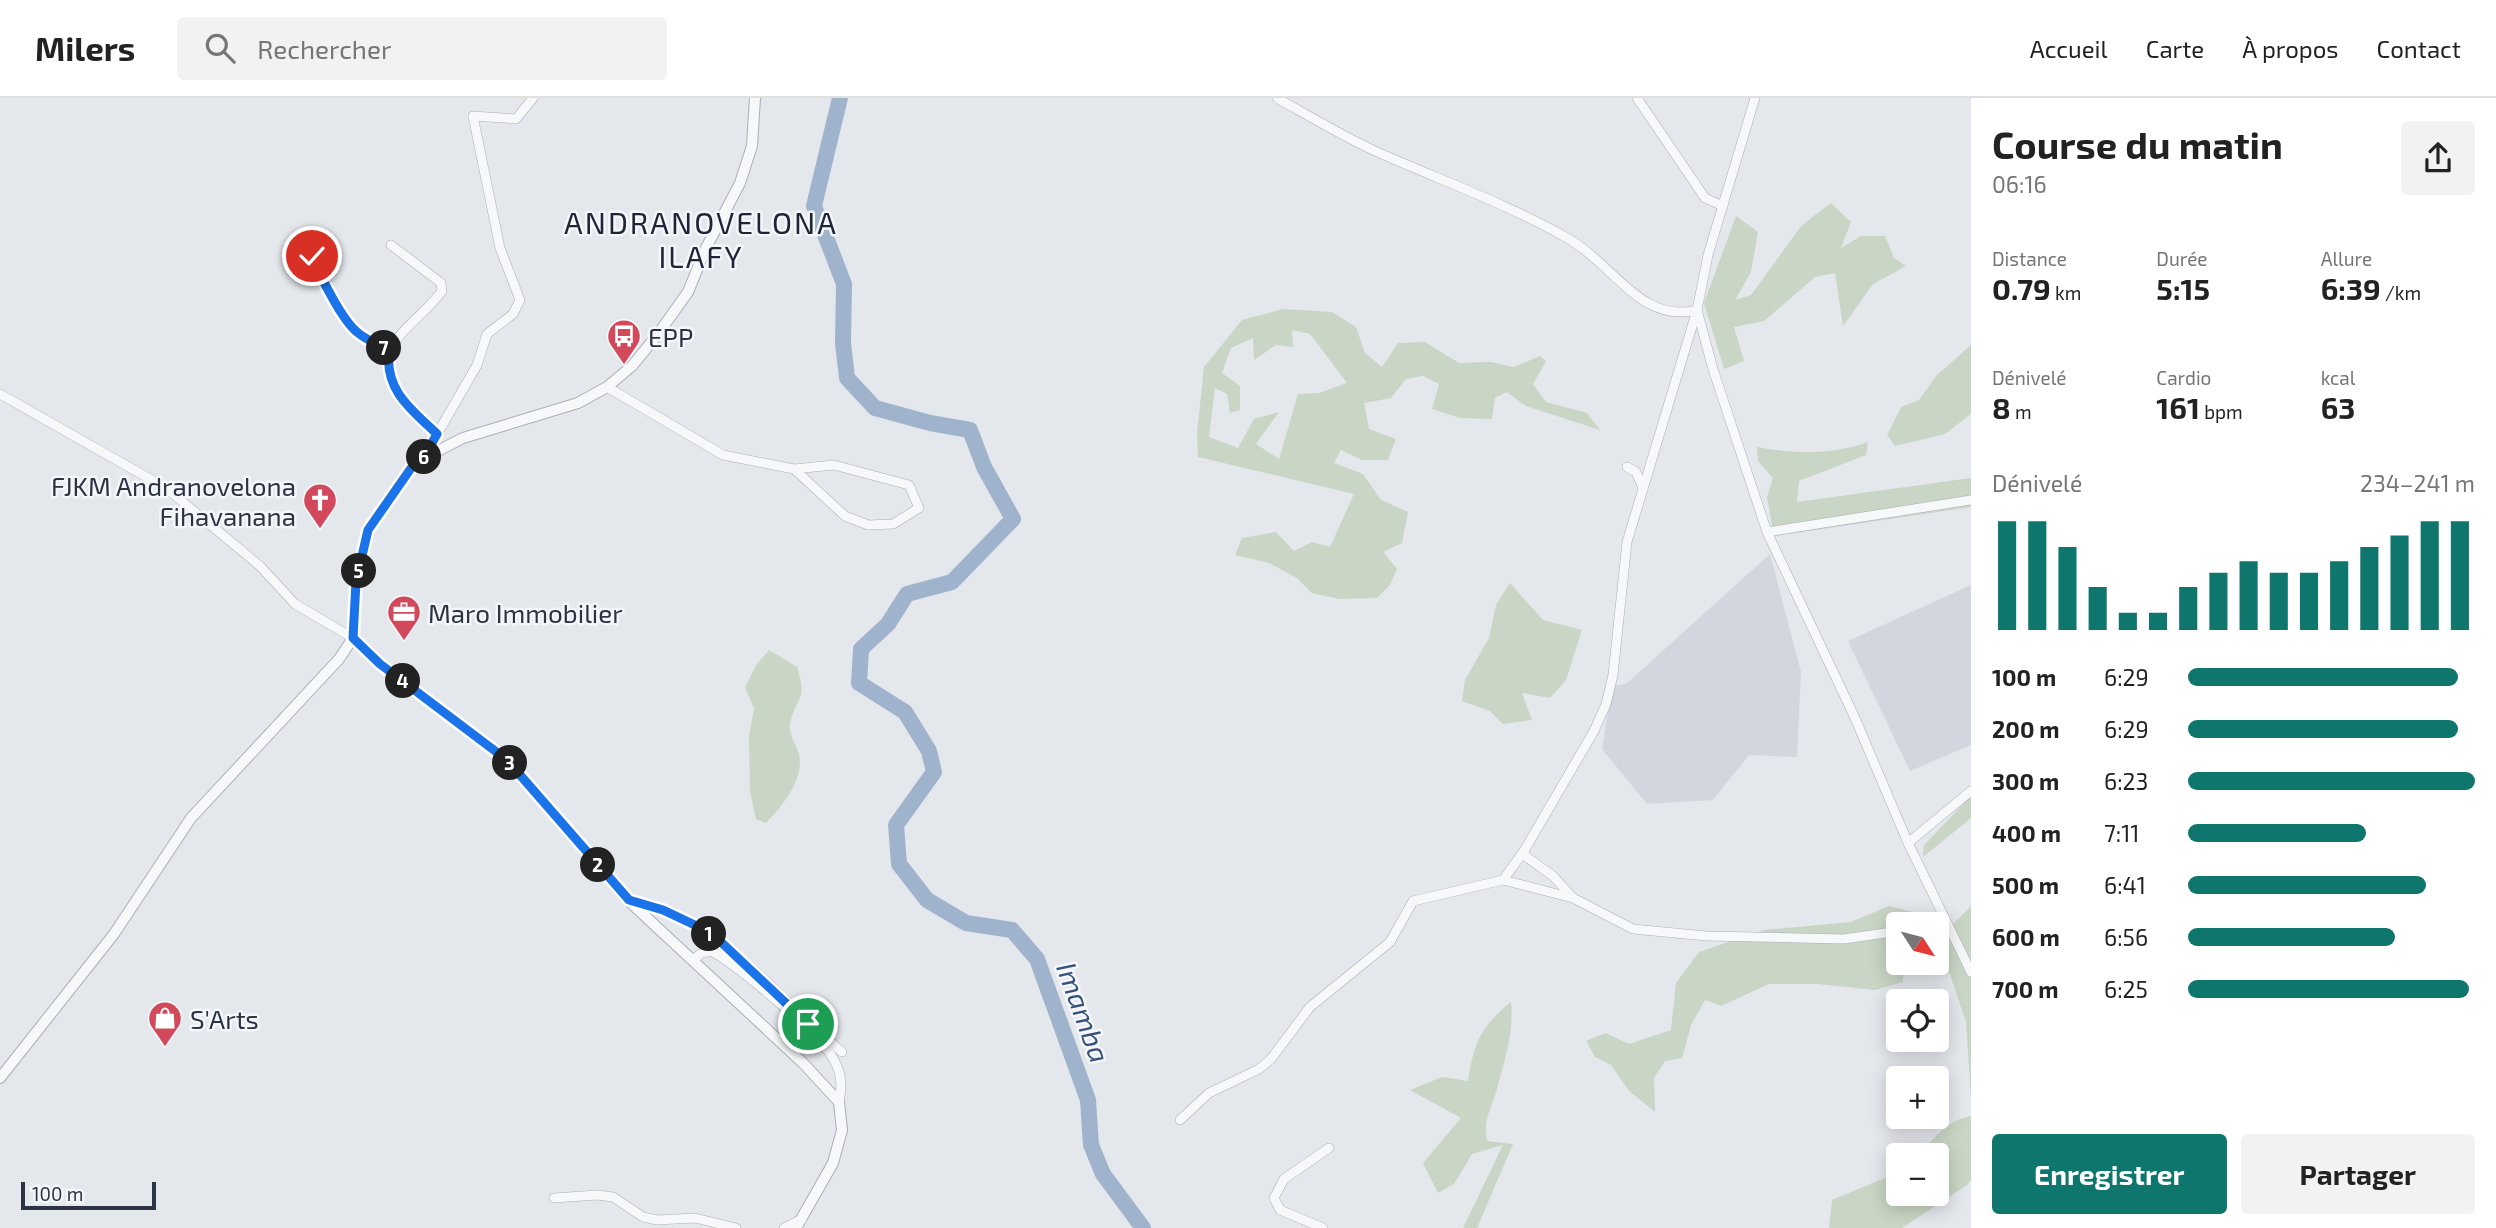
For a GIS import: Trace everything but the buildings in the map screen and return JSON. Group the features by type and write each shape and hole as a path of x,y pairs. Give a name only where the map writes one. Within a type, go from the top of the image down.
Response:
{"street":[{"path":"424,457 477,365 487,334 513,314 520,300 500,248 473,116 516,119 533,98"},
{"path":"0,1078 114,934 191,818 339,659 353,638 356,582 368,530 416,461 463,438 578,403 607,387 632,366 688,292 705,250 740,183 752,146 755,98"},
{"path":"1277,98 1371,150 1570,239 1604,263 1654,309 1669,313 1697,310"},
{"path":"1637,98 1705,198 1723,206"},
{"path":"1503,880 1524,851 1594,732 1606,704 1613,675 1627,542 1697,310 1708,255 1755,98"},
{"path":"314,239 312,256 348,324 360,335 378,342 389,353"},
{"path":"391,245 441,283 442,291 397,339 389,353 387,368 401,400 437,434"},
{"path":"1697,310 1713,369 1767,532 1855,718 1937,912"},
{"path":"607,387 723,455 794,469 835,465 872,473 909,485 919,508 893,524 868,524 845,516 794,469"},
{"path":"0,394 166,488 260,566 295,604 353,638 380,664 507,760 629,900 803,1063 839,1102"},
{"path":"1627,467 1636,472 1643,488"},
{"path":"1767,532 1971,500"},
{"path":"1908,843 1971,791"},
{"path":"1524,851 1525,856 1553,876 1573,898"},
{"path":"1180,1121 1209,1093 1259,1069 1271,1059 1310,1007 1390,942 1413,901 1503,880 1573,898 1633,929 1682,934 1844,939 1886,933"},
{"path":"629,900 663,910 699,927 722,943 842,1052"},
{"path":"1950,937 1971,972"},
{"path":"693,961 700,954 711,951 735,965 818,1040 834,1059 842,1082 839,1102 842,1130 833,1163 799,1223 784,1228"},
{"path":"1323,1228 1280,1210 1274,1198 1284,1179 1329,1147"},
{"path":"554,1198 597,1195 613,1197 643,1217 657,1220 695,1217 736,1228"}],"shaded area":[{"path":"1770,554 1801,672 1797,757 1749,755 1713,800 1647,804 1602,749 1612,686 1626,684"},
{"path":"1971,585 1971,745 1910,771 1848,641"}],"green space":[{"path":"1831,203 1851,222 1841,248 1861,236 1885,236 1894,258 1906,266 1873,284 1843,326 1835,273 1815,277 1764,321 1734,327 1744,361 1724,369 1704,303 1736,216 1758,232 1751,272 1735,300 1751,295 1802,225"},
{"path":"1283,309 1332,312 1356,327 1365,353 1382,367 1398,343 1425,342 1459,363 1491,362 1514,367 1540,356 1546,361 1533,384 1546,402 1587,413 1600,430 1526,406 1507,392 1495,398 1492,419 1460,418 1432,409 1439,384 1423,376 1406,379 1391,398 1364,403 1369,429 1396,439 1388,460 1362,460 1341,450 1334,463 1363,474 1381,500 1408,512 1402,543 1383,552 1397,569 1390,585 1377,598 1339,599 1312,593 1297,578 1269,563 1235,555 1242,538 1276,532 1294,551 1312,542 1330,547 1354,494 1198,457 1197,433 1204,367 1242,320","holes":["1292,330 1310,334 1347,383 1319,393 1298,394 1279,459 1256,444 1279,412 1254,419 1238,448 1209,437 1215,388 1227,394 1230,413 1240,410 1240,386 1222,373 1231,348 1253,338 1254,360 1276,345 1293,347"]},
{"path":"1971,345 1971,414 1945,434 1895,446 1887,435 1901,407 1919,400 1937,375"},
{"path":"1868,442 1866,455 1799,481 1797,502 1971,478 1971,507 1774,536 1767,497 1773,478 1758,461 1757,447 1813,452"},
{"path":"1510,583 1543,620 1582,630 1566,680 1550,698 1522,693 1532,720 1503,724 1490,711 1462,701 1465,680 1489,638 1496,605"},
{"path":"769,650 797,667 802,686 790,724 800,761 797,779 789,795 766,823 756,819 750,791 749,736 754,709 745,687 757,664"},
{"path":"1971,796 1971,818 1923,857 1924,845"},
{"path":"1889,906 1912,912 1886,912 1886,975 1903,975 1903,982 1875,990 1818,984 1769,984 1721,1006 1705,1000 1691,1025 1682,1058 1665,1061 1654,1078 1655,1112 1629,1091 1611,1065 1595,1057 1586,1041 1606,1033 1629,1044 1671,1030 1676,983 1699,952 1764,930 1851,922"},
{"path":"1971,906 1971,1099 1966,1022 1950,975 1950,927"},
{"path":"1511,1002 1508,1046 1488,1115 1486,1134 1487,1141 1513,1144 1477,1228 1463,1228 1503,1145 1472,1154 1454,1184 1438,1193 1423,1163 1461,1118 1410,1090 1442,1077 1468,1081 1480,1037 1492,1020"},
{"path":"1971,1116 1971,1180 1949,1197 1949,1143 1930,1143 1944,1129 1949,1129 1949,1124"},
{"path":"1886,1177 1886,1206 1935,1206 1902,1228 1829,1228 1832,1200"}],"waterway":[{"name":"Imamba","path":"840,98 814,206 844,284 843,343 847,378 875,408 930,423 970,430 984,467 1013,519 952,582 907,594 888,624 861,649 859,683 905,712 929,751 934,772 896,825 899,864 927,900 966,923 1012,930 1037,959 1088,1100 1091,1145 1103,1174 1143,1228"}],"place":[{"name":"EPP","path":"624,366"},
{"name":"FJKM Andranovelona Fihavanana","path":"320,530"},
{"name":"Maro Immobilier","path":"404,642"},
{"name":"S'Arts","path":"165,1048"}],"district":[{"name":"ANDRANOVELONA ILAFY","path":"701,239"}],"route":[{"path":"312,256 348,324 360,335 378,342 389,353 387,368 401,400 437,434 424,457 416,461 368,530 356,582 353,638 380,664 507,760 629,900 663,910 699,927 722,943 808,1024"}]}
